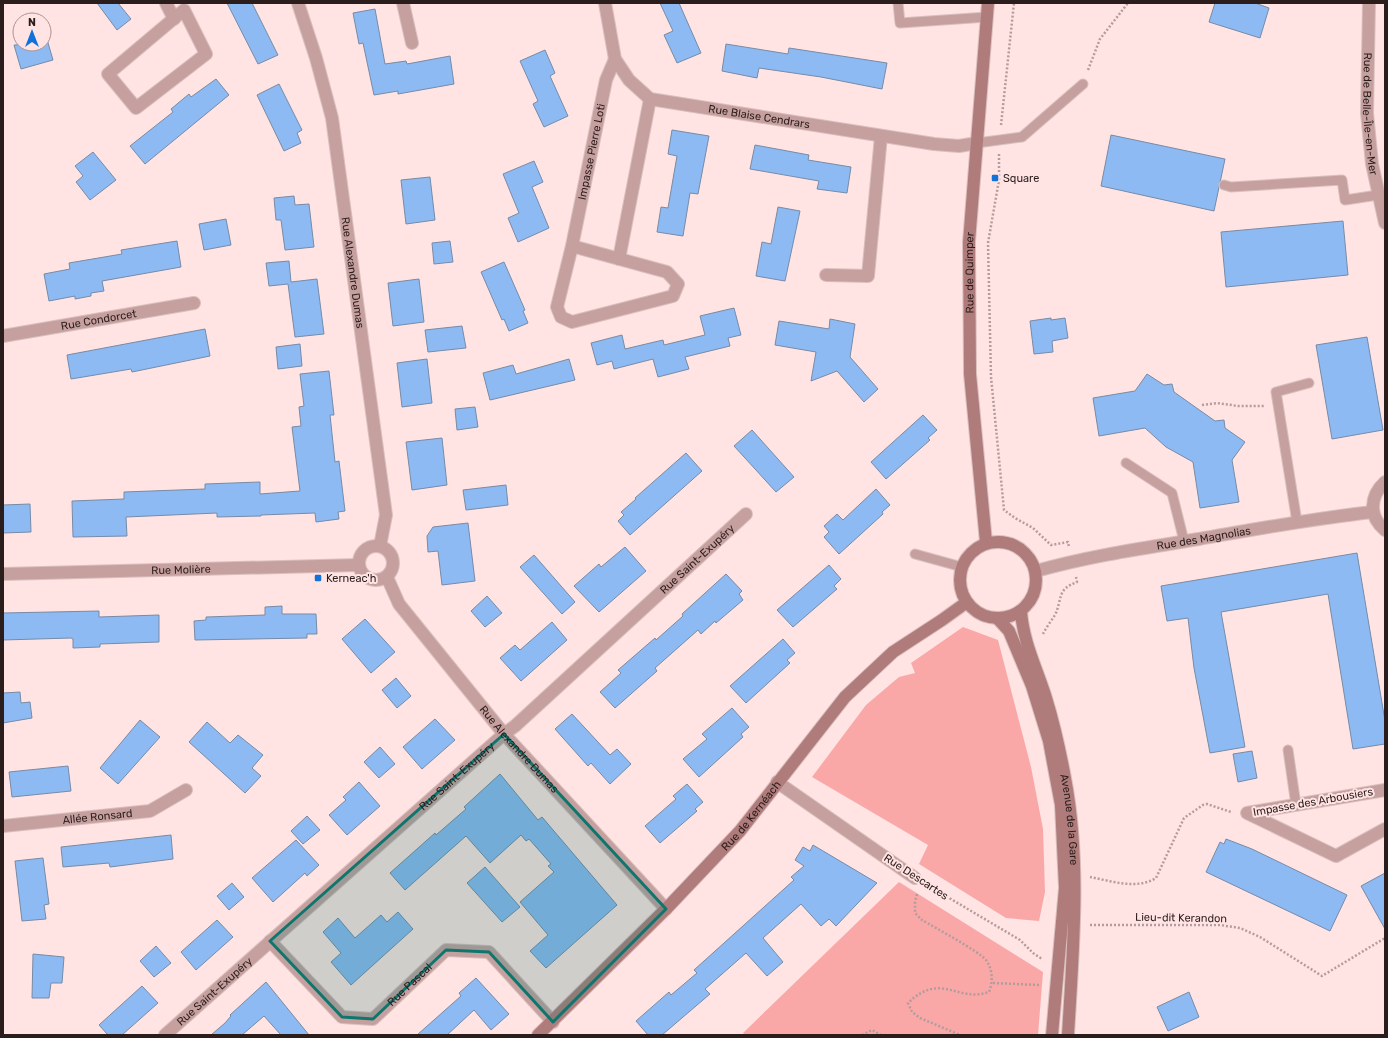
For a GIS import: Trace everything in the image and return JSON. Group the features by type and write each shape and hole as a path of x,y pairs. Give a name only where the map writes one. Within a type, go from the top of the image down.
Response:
{"main road":[{"name":"Rue de Quimper","path":"986,542 970,374 969,242 988,3"},
{"path":"986,542 1005,542 1016,546 1026,554 1036,571 1036,589 1030,601 1021,611 1010,617 998,619 975,611 967,602 961,590 960,578 962,568 970,554 986,542"},
{"name":"Rue de Kernéach","path":"538,1035 666,909 740,830 845,697 887,657 967,602"},
{"name":"Avenue de la Gare","path":"1021,611 1022,628 1046,699 1069,796 1072,830 1073,925 1068,1035"},
{"name":"Avenue de la Gare","path":"998,619 1010,631 1030,680 1048,741 1059,788 1063,824 1065,888 1052,1035"}],"street":[{"path":"166,3 174,19"},
{"name":"Rue Alexandre Dumas","path":"298,3 316,58 332,118 386,515 380,546"},
{"path":"403,3 412,43"},
{"path":"605,3 615,59 629,80 650,99 619,259"},
{"name":"Rue de Belle-Île-en-Mer","path":"1369,3 1367,113 1372,164 1385,223"},
{"path":"184,10 206,54 136,108 108,74 174,19 184,10"},
{"name":"Impasse Pierre Loti","path":"572,246 667,272 678,284 673,296 572,322 561,317 557,307 572,246 606,80 615,59"},
{"name":"Rue Blaise Cendrars","path":"650,99 934,144 959,146 977,142"},
{"path":"826,275 868,276 881,136"},
{"name":"Rue Condorcet","path":"3,336 194,303"},
{"path":"1385,482 1375,494 1373,512 1376,520 1385,530"},
{"name":"Rue des Magnolias","path":"1036,571 1073,560 1297,522 1373,512"},
{"name":"Rue Saint-Exupéry","path":"165,1035 504,734 515,726 746,514"},
{"path":"374,546 380,546 390,552 394,562 393,568 387,577 377,581 371,580 362,574 358,565 358,560 364,550 374,546"},
{"name":"Rue Molière","path":"3,574 358,565"},
{"name":"Rue Alexandre Dumas","path":"387,577 399,604 504,734 666,909"},
{"name":"Rue Descartes","path":"777,782 918,880"},
{"name":"Allée Ronsard","path":"3,826 150,811 186,790"},
{"name":"Impasse des Arbousiers","path":"1247,813 1385,790"},
{"name":"Impasse des Arbousiers","path":"1247,813 1336,856 1385,829"},
{"name":"Rue Pascal","path":"270,941 342,1018 372,1019 446,950 489,952 552,1022"}],"lane":[{"path":"898,3 900,23 987,17"},
{"path":"977,142 1022,137 1083,84"},
{"path":"1224,185 1231,187 1342,180 1345,200 1378,195"},
{"path":"1297,522 1276,392 1309,383"},
{"path":"1126,463 1172,494 1184,541"},
{"path":"915,554 962,568"},
{"path":"1288,750 1296,805"}],"path":[{"path":"1014,3 999,140 999,180 988,243 990,377 1004,510 1033,528 1051,545 1068,542 1073,560 1077,582 1064,588 1061,592 1055,614 1043,634 1045,641"},
{"path":"1083,84 1100,39 1128,3"},
{"path":"1202,404 1217,403 1238,406 1278,406"},
{"path":"1086,876 1122,883 1142,884 1150,882 1156,878 1172,845 1179,824 1199,806 1207,804 1231,812 1247,813"},
{"path":"918,880 915,913 922,920 985,959 991,970 992,983 989,992 979,995 933,987 915,996 908,1002 912,1012 920,1018 960,1035"},
{"name":"Rue Descartes","path":"918,880 1020,940 1039,957 1058,963"},
{"name":"Lieu-dit Kerandon","path":"1073,925 1220,925 1240,928 1260,937 1322,976 1385,938"},
{"path":"992,983 1046,986"},
{"path":"862,1035 872,1030 881,1035"}],"highlighted area":[{"path":"504,734 666,909 553,1022 489,952 446,950 373,1019 342,1017 270,941"}],"shaded area":[{"path":"963,627 998,640 1031,767 1043,829 1045,892 1039,921 1006,918 919,864 928,845 812,777 866,705 899,677 915,673 911,663"},
{"path":"899,882 1043,972 1038,1035 745,1035 743,1033"}],"building":[{"path":"97,3 118,3 131,19 117,30"},
{"path":"227,3 252,3 278,55 258,64"},
{"path":"660,3 679,3 701,53 677,63 664,35 673,31"},
{"path":"1215,3 1255,3 1269,8 1260,38 1209,22"},
{"path":"375,9 385,64 406,61 407,64 450,56 454,84 398,94 398,91 374,95 363,43 359,44 353,13"},
{"path":"726,44 788,54 789,48 887,63 882,89 821,77 759,68 757,78 722,71"},
{"path":"545,50 555,73 550,76 568,116 544,127 533,104 538,101 520,61"},
{"path":"16,52 51,52 53,60 21,69"},
{"path":"216,79 229,95 145,164 130,146 173,112 171,109 189,94 191,97"},
{"path":"279,84 302,130 297,133 301,143 284,151 257,95"},
{"path":"672,130 709,136 698,194 690,193 683,236 657,232 661,207 668,208 677,156 668,154"},
{"path":"1111,135 1225,159 1214,211 1101,186"},
{"path":"755,145 809,155 808,160 851,167 847,193 817,189 819,181 750,169"},
{"path":"93,152 116,180 90,200 76,182 83,176 75,166"},
{"path":"534,161 543,182 532,187 549,228 518,242 508,218 519,213 503,174"},
{"path":"430,177 435,220 406,224 401,180"},
{"path":"294,196 295,205 309,204 314,247 285,250 281,220 276,220 274,198"},
{"path":"778,207 800,211 785,281 756,276 762,242 771,244"},
{"path":"226,219 231,245 204,250 199,224"},
{"path":"1343,221 1348,275 1226,287 1221,232"},
{"path":"177,241 181,267 102,281 104,291 91,293 91,296 75,299 75,296 49,301 44,274 70,269 69,263 122,254 121,250"},
{"path":"450,241 453,262 434,264 432,243"},
{"path":"289,261 291,282 317,279 324,334 295,337 288,284 269,286 266,263"},
{"path":"504,262 525,310 523,311 528,323 509,331 504,319 502,320 481,272"},
{"path":"419,279 424,322 393,326 388,283"},
{"path":"734,308 741,335 728,338 730,346 685,357 689,369 658,377 653,359 614,369 612,361 597,365 591,343 622,335 625,349 663,340 664,345 705,335 700,316"},
{"path":"1051,318 1051,320 1065,318 1068,338 1052,341 1053,352 1034,354 1030,321"},
{"path":"830,319 855,324 850,357 878,389 864,402 837,371 811,381 816,352 775,345 779,321 829,329"},
{"path":"462,326 466,348 428,352 425,330"},
{"path":"205,329 210,356 132,372 131,369 71,379 67,355"},
{"path":"1367,337 1383,430 1332,439 1316,345"},
{"path":"300,344 302,366 278,369 276,347"},
{"path":"427,359 432,403 402,407 397,363"},
{"path":"569,359 575,380 490,400 483,373 513,365 516,374"},
{"path":"329,371 334,415 330,415 335,462 339,461 345,511 338,512 339,519 316,522 315,513 217,517 217,513 126,517 127,536 73,537 72,501 124,499 124,492 205,489 205,484 260,482 260,494 300,491 292,427 301,426 299,407 304,406 300,374"},
{"path":"1147,374 1164,385 1172,384 1174,392 1215,421 1224,420 1225,428 1245,442 1232,460 1239,502 1200,508 1193,462 1166,447 1145,428 1099,436 1093,398 1135,391"},
{"path":"475,407 478,427 457,430 455,409"},
{"path":"923,415 937,430 928,438 930,440 886,479 871,462"},
{"path":"752,430 794,477 776,492 734,446"},
{"path":"442,438 447,485 412,490 406,442"},
{"path":"686,453 702,471 630,535 618,521 624,515 621,512"},
{"path":"506,485 508,505 466,510 463,490"},
{"path":"876,489 890,505 882,512 883,514 839,554 824,537 829,532 824,526 837,514 843,520"},
{"path":"30,504 31,532 3,533 3,505"},
{"path":"468,523 475,581 442,585 438,551 428,552 427,536 433,527"},
{"path":"625,547 646,571 599,612 574,586 599,564 601,567"},
{"path":"1357,553 1385,721 1385,744 1353,749 1328,594 1221,612 1245,747 1210,753 1194,668 1188,618 1167,621 1161,586"},
{"path":"534,555 575,602 562,614 520,567"},
{"path":"829,565 841,579 834,586 837,589 793,627 777,610"},
{"path":"726,574 742,591 739,594 743,600 716,623 715,621 701,634 698,630 655,668 657,671 615,708 600,692 621,673 618,670 655,638 656,640 683,616 682,614"},
{"path":"487,596 502,613 485,627 471,611"},
{"path":"282,606 282,614 316,614 317,634 307,634 307,638 195,640 194,621 206,620 206,617 265,615 265,607"},
{"path":"99,611 99,617 159,615 159,642 100,644 100,647 73,648 73,639 71,638 3,640 3,613"},
{"path":"365,619 395,652 371,673 342,639"},
{"path":"552,622 567,640 521,681 500,658 515,645 520,650"},
{"path":"783,639 795,653 787,660 790,663 746,703 730,686"},
{"path":"396,678 411,696 397,708 382,690"},
{"path":"20,692 21,703 30,702 32,718 3,723 3,693"},
{"path":"732,708 749,727 741,734 743,737 699,777 683,759 707,739 702,734"},
{"path":"572,714 610,755 617,749 631,764 610,784 591,763 588,766 555,729"},
{"path":"435,719 455,740 422,769 403,747"},
{"path":"140,720 160,737 118,784 100,768"},
{"path":"207,722 230,743 238,735 263,755 252,768 261,776 245,793 189,742"},
{"path":"380,747 395,764 379,778 364,762"},
{"path":"1252,751 1257,778 1238,782 1233,754"},
{"path":"68,766 71,791 12,797 9,772"},
{"path":"500,774 538,820 542,817 617,905 546,968 530,951 548,935 520,902 554,872 548,866 551,864 529,839 526,841 521,835 490,863 466,836 405,890 390,873 435,833 436,835 466,809 464,807"},
{"path":"359,782 380,806 347,835 329,815 346,800 343,797"},
{"path":"687,784 703,802 695,809 697,811 660,843 645,826 676,799 673,796"},
{"path":"307,816 320,830 303,844 291,831"},
{"path":"171,835 173,859 110,867 109,863 63,867 61,847"},
{"path":"1226,839 1252,849 1347,895 1330,931 1206,872 1220,842 1224,844"},
{"path":"296,840 319,865 307,876 305,873 273,902 252,878"},
{"path":"813,845 877,883 836,926 829,919 821,926 801,904 763,938 783,962 767,976 746,953 705,989 710,994 662,1035 648,1035 636,1021 669,992 671,995 697,973 694,970 794,880 791,877 804,866 795,860 803,847 810,851"},
{"path":"43,858 49,904 44,905 46,919 22,921 15,861"},
{"path":"485,867 520,907 502,922 467,883"},
{"path":"1385,873 1385,929 1361,886"},
{"path":"232,883 244,897 229,910 217,896"},
{"path":"398,912 413,929 351,985 331,962 341,953 323,932 338,918 355,938 381,915 387,922"},
{"path":"217,920 233,937 196,970 181,952"},
{"path":"156,946 171,963 154,977 140,961"},
{"path":"33,954 64,957 62,983 51,983 49,998 32,998"},
{"path":"476,978 509,1014 491,1030 474,1010 447,1035 417,1035 461,996 459,993"},
{"path":"266,982 309,1035 281,1035 264,1016 242,1035 211,1035 225,1023 231,1016 230,1015"},
{"path":"142,986 158,1003 122,1035 108,1035 99,1025"},
{"path":"1189,992 1199,1017 1168,1031 1157,1007"}],"place":[{"name":"Square","path":"995,178"},
{"name":"Kerneac'h","path":"318,578"}]}
